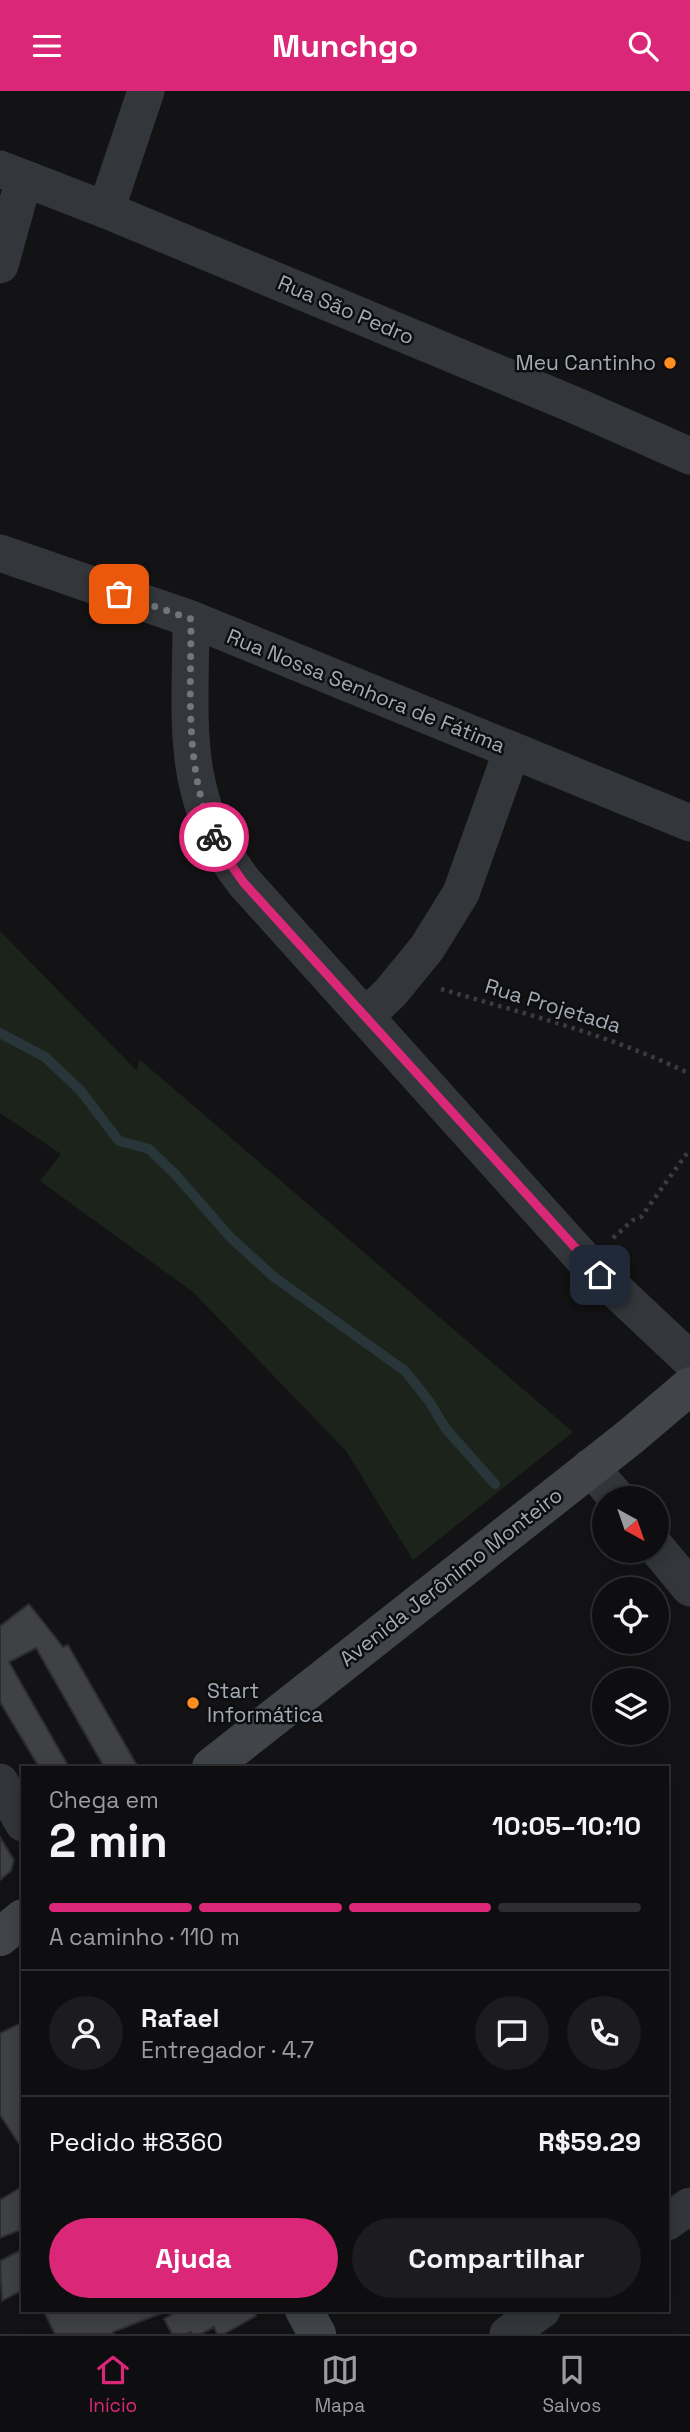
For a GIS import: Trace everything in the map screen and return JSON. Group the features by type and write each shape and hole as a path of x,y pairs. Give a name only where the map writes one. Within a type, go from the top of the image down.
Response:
{"main road":[{"name":"Avenida Jerônimo Monteiro","path":"212,1766 690,1386"},
{"path":"0,1937 21,1920"},
{"path":"305,2312 317,2334"}],"street":[{"path":"106,210 146,91"},
{"path":"0,265 12,174"},
{"name":"Rua São Pedro","path":"12,174 106,210 572,404 690,456"},
{"name":"Rua Nossa Senhora de Fátima","path":"0,552 191,619 690,823"},
{"path":"191,619 193,766 201,803 215,840 244,883 586,1262 690,1360"},
{"path":"365,1017 427,949 461,893 512,750"},
{"path":"590,1467 607,1486"},
{"path":"669,1563 690,1588"},
{"path":"0,1782 21,1819"},
{"path":"669,2221 690,2206"},
{"path":"508,2334 539,2312"}],"path":[{"name":"Rua Projetada","path":"403,978 601,1037 658,1058 690,1074"},
{"path":"586,1262 633,1220 641,1217 690,1149"}],"shaded area":[{"path":"0,931 137,1071 139,1059 573,1432 413,1560 346,1451 193,1292 40,1181 61,1154 0,1113"}],"building":[{"path":"29,1604 63,1647 68,1645 137,1766 103,1766 36,1648 9,1662 68,1766 38,1766 0,1702 0,1626"},
{"path":"0,1837 14,1860 11,1871 0,1880"},
{"path":"21,2023 21,2147 0,2115 0,2033"},
{"path":"21,2187 21,2230 0,2238 0,2200"},
{"path":"21,2250 21,2291 2,2301 0,2261"},
{"path":"44,2312 165,2312 113,2332 114,2334 55,2334"},
{"path":"176,2312 254,2312 256,2316 224,2334 217,2334 214,2327 201,2334 172,2334 164,2319"}],"waterway":[{"path":"0,1033 45,1057 80,1090 119,1141 149,1149 175,1174 230,1237 274,1277 405,1371 429,1401 446,1429 495,1484"}],"way so far":[{"path":"119,594 191,619 193,766 205,816 214,837"}],"place":[{"name":"Meu Cantinho","path":"670,363"},
{"name":"Start Informática","path":"193,1703"}],"route":[{"path":"214,837 244,883 600,1275"}]}
